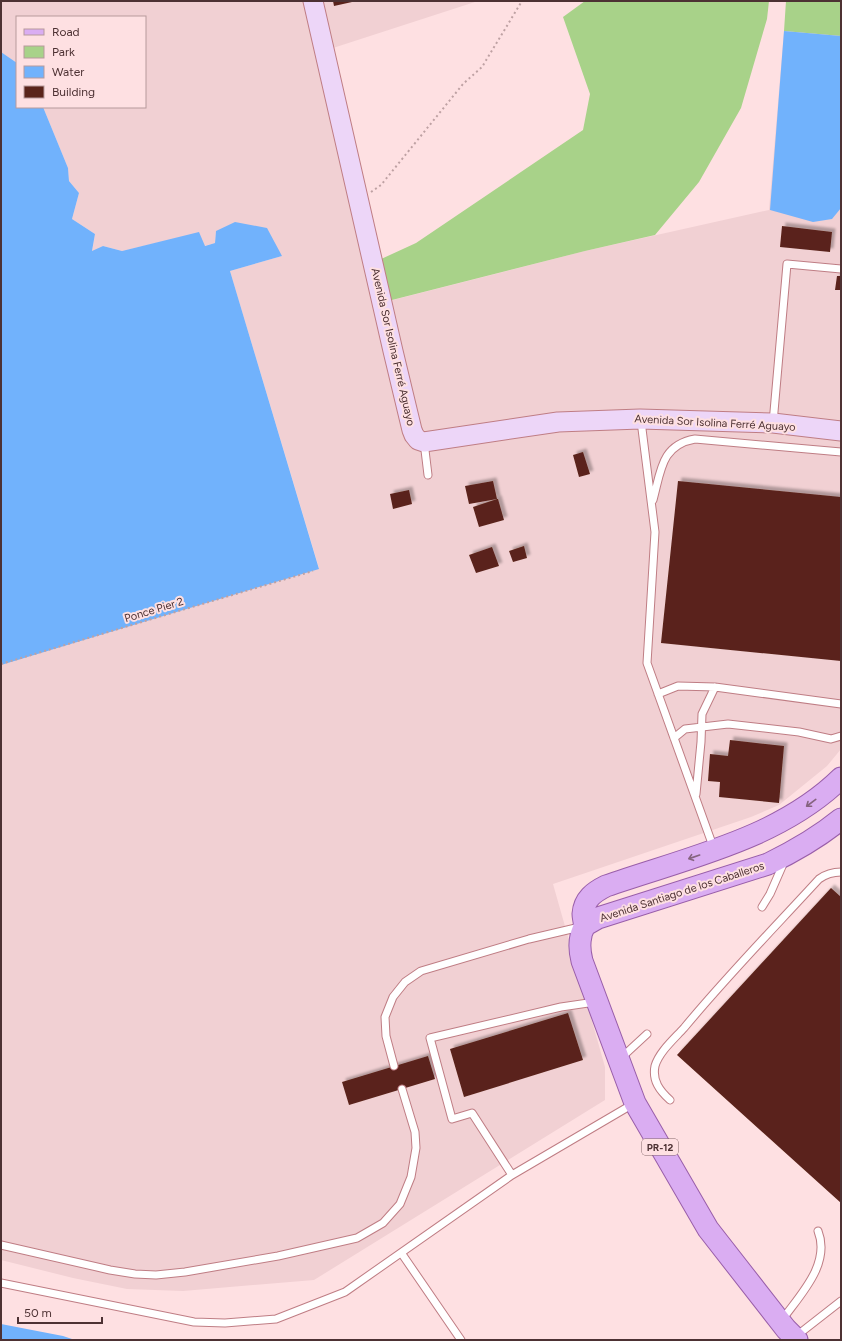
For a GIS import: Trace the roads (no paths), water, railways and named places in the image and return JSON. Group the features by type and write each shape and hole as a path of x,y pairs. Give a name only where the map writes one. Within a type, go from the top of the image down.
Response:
{"main road":[{"name":"Avenida Santiago de los Caballeros","path":"841,778 803,808 777,824 714,849 612,884 594,892 587,900 584,907 584,926 598,918 768,864 786,856 841,819"},
{"name":"PR-12","path":"584,926 580,938 581,956 635,1103 708,1229 780,1322 796,1339"}],"street":[{"name":"Avenida Sor Isolina Ferré Aguayo","path":"314,1 393,351 412,430 418,440 424,442 558,422 640,419 773,423 841,431"}],"lane":[{"path":"773,423 787,264 841,269"},
{"path":"640,419 655,532 647,664 714,849"},
{"path":"652,504 667,453 674,447 687,441 695,439 841,452"},
{"path":"424,442 428,475"},
{"path":"658,694 678,686 715,687 841,704"},
{"path":"695,796 702,714 715,687"},
{"path":"674,738 685,729 728,724 799,732 831,739 841,736"},
{"path":"762,907 770,894 786,856"},
{"path":"670,1100 662,1093 656,1084 654,1075 655,1065 660,1056 695,1015 819,879 825,874 841,872"},
{"path":"394,1066 386,1036 385,1017 393,997 411,978 421,971 529,939 584,926"},
{"path":"512,1175 472,1113 452,1119 430,1038 462,1029 597,1002"},
{"path":"619,1060 647,1034"},
{"path":"1,1245 110,1270 135,1274 156,1275 185,1272 278,1256 357,1238 383,1222 396,1209 400,1204 411,1177 416,1148 415,1132 402,1089"},
{"path":"1,1283 194,1322 225,1323 276,1318 345,1292 402,1254 512,1175 635,1103"},
{"path":"780,1322 817,1270 822,1247 818,1231"},
{"path":"402,1254 462,1340"},
{"path":"796,1339 841,1301"}],"water":[{"path":"784,31 841,36 841,208 832,219 813,222 770,210"},
{"path":"1,52 16,62 16,108 43,108 68,168 69,181 79,193 72,219 95,234 92,251 103,246 122,251 199,232 205,246 215,243 216,231 235,222 267,228 282,256 230,271 319,569 1,665"},
{"path":"1,1324 63,1336 75,1340 1,1340"}]}
